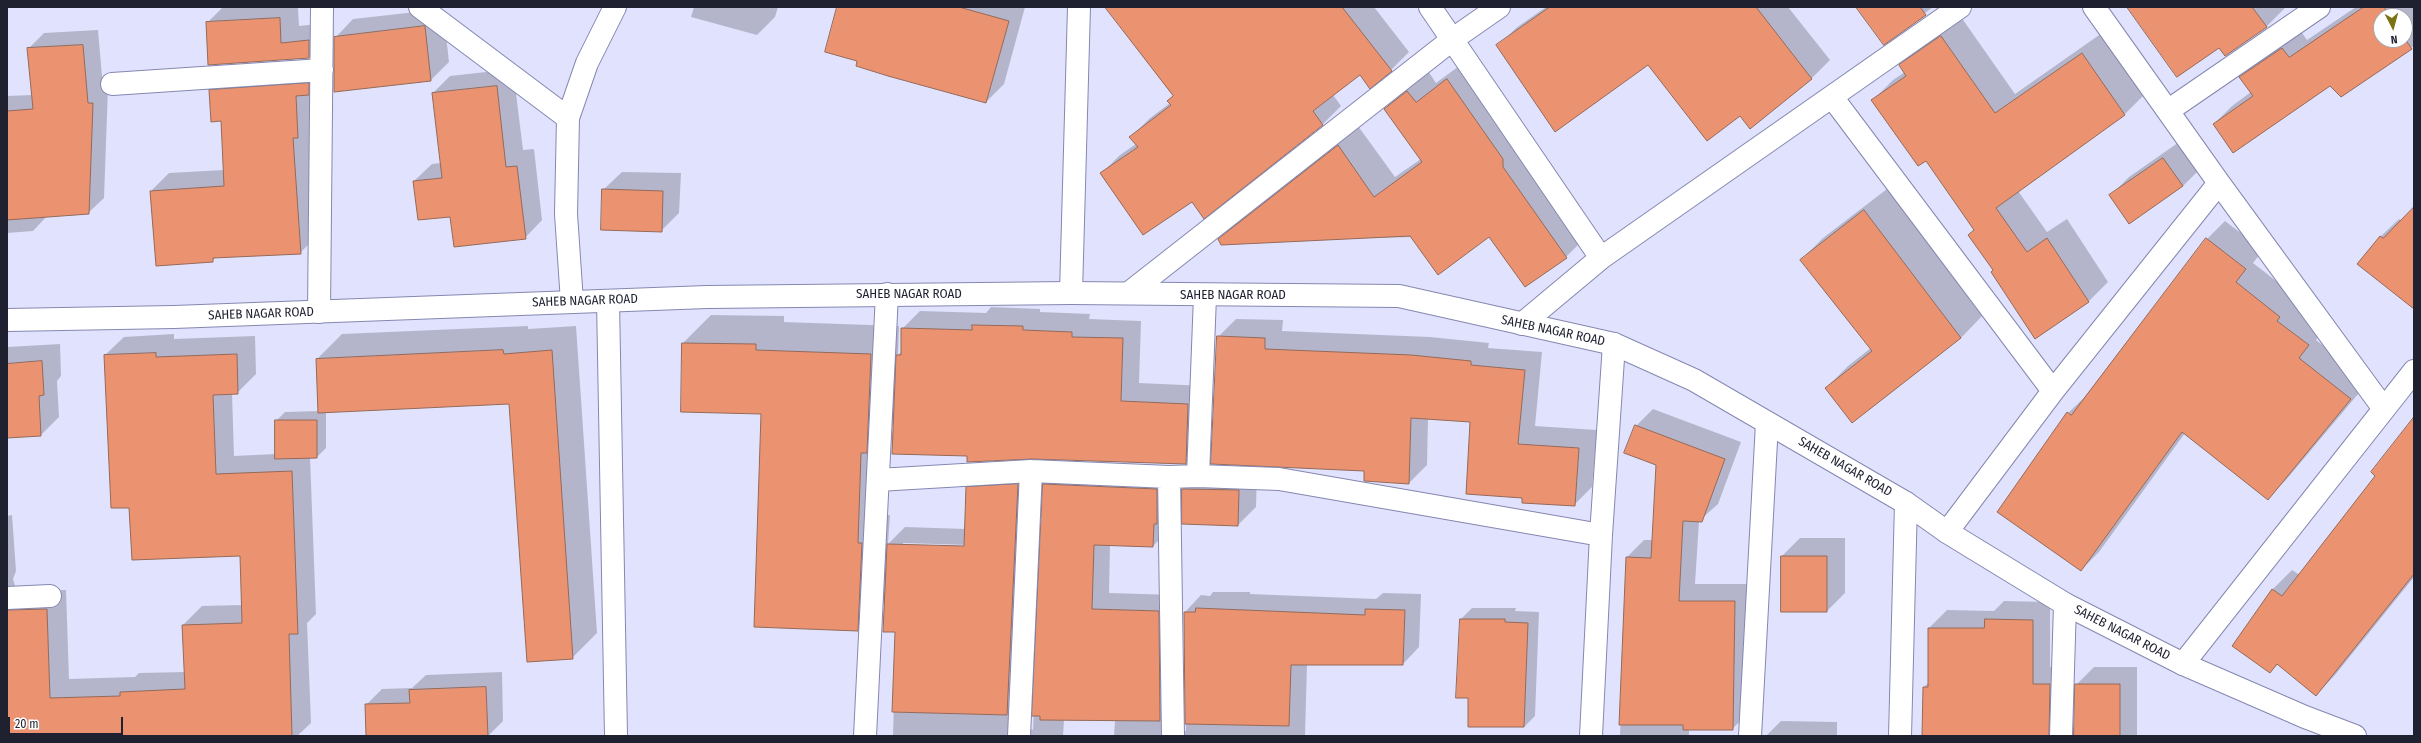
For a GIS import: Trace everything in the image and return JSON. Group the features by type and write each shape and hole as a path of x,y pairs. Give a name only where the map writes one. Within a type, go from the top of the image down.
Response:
{"street":[{"path":"319,312 322,7"},
{"path":"420,7 568,118"},
{"path":"572,302 566,214 568,118 587,63 615,7"},
{"path":"1071,293 1079,7"},
{"path":"1430,7 1454,39 1601,258"},
{"path":"1129,294 1454,39 1499,7"},
{"path":"1522,324 1601,258 1832,98 1960,7"},
{"path":"2094,7 2384,409"},
{"path":"2169,110 2319,7"},
{"path":"112,84 322,70"},
{"path":"1832,98 2052,391"},
{"path":"1947,532 2052,391 2220,183"},
{"name":"SAHEB NAGAR ROAD","path":"7,320 319,312 572,302 887,294 1071,293 1205,296 1399,296 1614,344 1694,380 1906,503 1947,532 2065,604 2183,664 2305,717 2355,736"},
{"path":"866,736 887,294"},
{"path":"1198,476 1205,296"},
{"path":"608,301 616,736"},
{"path":"1591,736 1601,535 1614,344"},
{"path":"2183,664 2414,371"},
{"path":"1750,736 1767,423"},
{"path":"878,480 1031,471 1170,477 1198,476 1279,479 1601,535"},
{"path":"1019,736 1031,471"},
{"path":"1170,477 1173,736"},
{"path":"1900,736 1906,503"},
{"path":"7,598 50,596"},
{"path":"2061,736 2065,604"}],"building":[{"path":"837,7 959,7 1009,21 986,103 856,66 857,61 825,52"},
{"path":"1105,7 1342,7 1392,71 1370,89 1360,75 1313,111 1323,125 1204,219 1192,202 1143,235 1100,173 1138,147 1129,137 1171,105 1167,101 1173,96"},
{"path":"1550,7 1756,7 1812,79 1750,129 1740,116 1707,141 1648,65 1555,132 1496,45"},
{"path":"1856,7 1920,7 1926,15 1884,45"},
{"path":"2127,7 2252,7 2267,27 2225,56 2219,48 2177,77"},
{"path":"2364,7 2385,8 2373,8 2373,48 2412,49 2341,97 2330,86 2233,153 2213,124 2253,96 2239,77 2282,48 2289,57"},
{"path":"280,18 281,43 309,40 309,58 208,65 206,22"},
{"path":"425,26 431,81 334,92 334,37"},
{"path":"1941,36 1995,113 2082,53 2125,115 1996,208 2027,252 2047,238 2089,302 2035,339 1991,272 1993,270 1968,235 1974,230 1926,161 1918,166 1871,100 1906,76 1899,65"},
{"path":"83,45 88,103 93,103 89,214 7,220 7,111 33,109 27,48"},
{"path":"1447,79 1503,159 1503,167 1567,258 1525,287 1489,237 1438,275 1410,236 1221,245 1218,239 1338,145 1374,197 1422,162 1384,109 1407,91 1416,102"},
{"path":"309,83 309,95 296,96 298,138 293,138 301,254 213,258 213,262 156,266 150,191 224,186 221,121 211,122 209,90"},
{"path":"497,86 506,167 517,166 526,239 454,247 450,217 418,220 413,181 442,178 432,93"},
{"path":"2163,158 2183,186 2129,224 2109,195"},
{"path":"602,189 663,191 662,232 601,230"},
{"path":"2414,207 2414,309 2357,264 2380,236 2383,238"},
{"path":"1864,210 1961,338 1852,423 1825,388 1872,351 1800,260"},
{"path":"2206,238 2246,269 2236,282 2280,317 2277,321 2309,345 2299,358 2351,399 2268,500 2182,432 2081,571 1997,512 2067,412 2071,415"},
{"path":"972,325 1023,326 1023,330 1072,332 1072,337 1123,338 1121,401 1188,404 1186,464 1032,459 967,462 967,456 892,454 896,355 901,355 901,328 972,330"},
{"path":"1217,336 1265,338 1265,349 1411,355 1471,361 1471,365 1525,370 1518,444 1579,448 1575,506 1522,503 1522,498 1466,494 1470,422 1411,418 1409,484 1364,481 1364,471 1211,464"},
{"path":"682,343 756,344 756,350 871,354 867,453 861,453 858,543 862,543 858,631 754,627 761,414 681,412"},
{"path":"503,350 504,354 552,350 573,659 527,662 509,404 318,413 316,359"},
{"path":"156,353 156,357 237,354 238,394 213,395 216,474 292,471 298,634 289,634 292,736 7,736 7,610 47,609 50,698 120,696 120,692 185,689 182,625 242,623 240,556 132,560 129,508 111,508 104,355"},
{"path":"42,361 44,395 39,396 41,436 7,438 7,364"},
{"path":"2414,417 2414,574 2316,696 2277,664 2270,673 2232,646 2272,589 2282,596 2375,476 2371,472"},
{"path":"275,420 317,420 317,458 275,459"},
{"path":"1635,425 1725,459 1702,522 1683,521 1679,601 1735,601 1733,730 1683,730 1683,725 1619,725 1626,557 1651,558 1656,465 1624,453"},
{"path":"1018,484 1007,715 892,712 895,632 883,632 887,544 964,546 966,487"},
{"path":"1043,484 1157,489 1157,524 1154,524 1153,547 1094,545 1092,609 1159,611 1160,721 1040,720 1040,716 1032,716"},
{"path":"1182,489 1239,490 1238,526 1182,524"},
{"path":"1781,556 1827,556 1827,612 1781,612"},
{"path":"1196,608 1365,615 1365,609 1405,610 1403,665 1291,665 1289,726 1185,724 1184,612 1195,612"},
{"path":"1460,619 1505,619 1505,622 1528,623 1524,727 1468,727 1468,698 1456,698"},
{"path":"1985,619 2033,620 2033,684 2050,684 2049,736 1922,736 1923,687 1928,687 1928,628 1984,628"},
{"path":"2075,684 2120,684 2120,736 2074,736"},
{"path":"486,687 488,736 366,736 365,704 410,703 409,690"}]}
